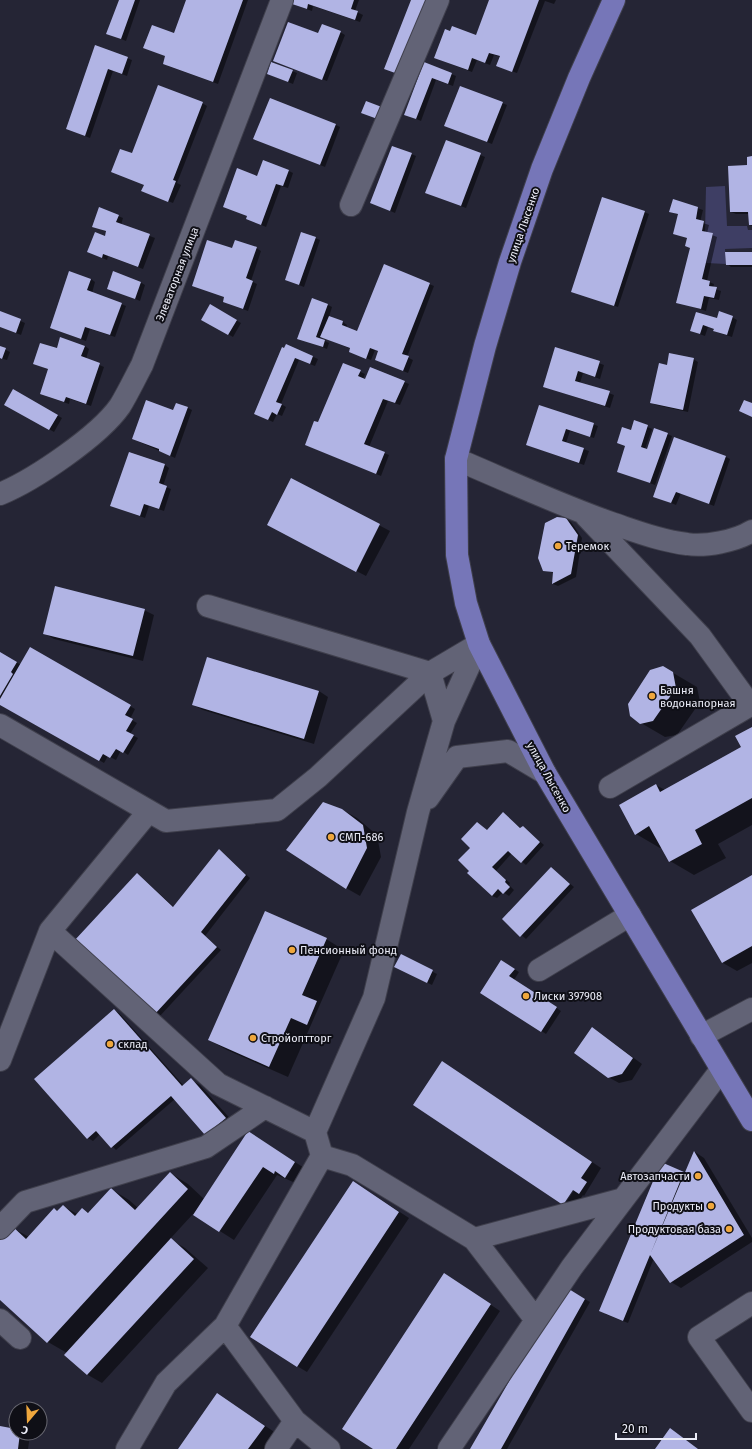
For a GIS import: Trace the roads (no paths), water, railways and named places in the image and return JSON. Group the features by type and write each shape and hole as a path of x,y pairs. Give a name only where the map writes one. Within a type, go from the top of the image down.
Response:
{"main road":[{"name":"улица Лысенко","path":"614,0 579,78 542,169 515,248 485,346 456,459 457,555 466,603 479,644 545,773 752,1120"}],"street":[{"name":"Элеваторная улица","path":"0,494 51,466 100,428 120,406 142,365 282,0"},
{"path":"351,205 438,0"},
{"path":"456,459 583,513 655,538 689,544 719,542 744,536 752,531"},
{"path":"583,513 700,636 751,704 610,787"},
{"path":"208,606 430,673"},
{"path":"0,725 166,821 277,810 318,777 430,673 479,644"},
{"path":"127,1449 166,1383 225,1326 322,1156 315,1132 374,998 418,812 444,722 479,644"},
{"path":"430,673 444,722"},
{"path":"418,812 457,757 508,751 545,773"},
{"path":"0,1060 50,932 149,811"},
{"path":"539,970 630,915"},
{"path":"50,932 218,1084 315,1132"},
{"path":"701,1036 752,1009"},
{"path":"449,1449 572,1267 721,1070"},
{"path":"0,1228 25,1202 206,1148 265,1107"},
{"path":"322,1156 352,1165 474,1239 536,1320"},
{"path":"474,1239 623,1199"},
{"path":"752,1303 699,1338 752,1411"},
{"path":"0,1320 20,1338"},
{"path":"225,1326 295,1421 330,1449"},
{"path":"276,1449 295,1421"}],"place":[{"name":"Теремок","path":"558,546"},
{"name":"Башня водонапорная","path":"652,696"},
{"name":"СМП-686","path":"331,837"},
{"name":"Пенсионный фонд","path":"292,950"},
{"name":"Лиски 397908","path":"526,996"},
{"name":"Стройоптторг","path":"253,1038"},
{"name":"склад","path":"110,1044"},
{"name":"Автозапчасти","path":"698,1176"},
{"name":"Продукты","path":"711,1206"},
{"name":"Продуктовая база","path":"729,1229"}]}
